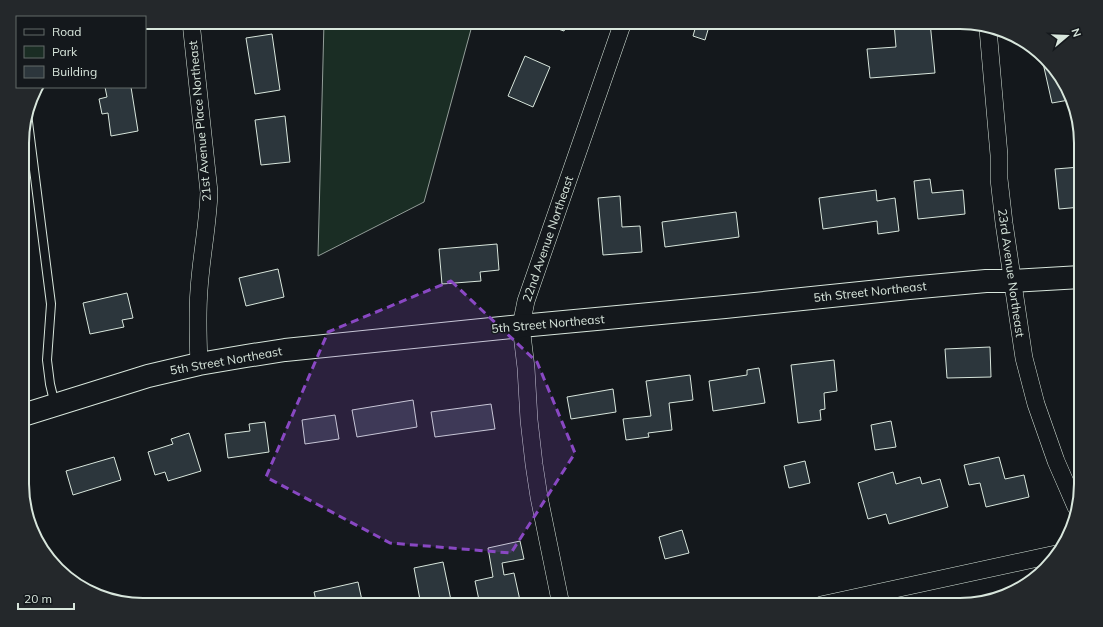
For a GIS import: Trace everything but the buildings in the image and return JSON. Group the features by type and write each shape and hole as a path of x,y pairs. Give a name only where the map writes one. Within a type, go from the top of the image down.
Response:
{"street":[{"name":"21st Avenue Place Northeast","path":"192,29 209,192 208,214 199,290 199,364"},
{"name":"22nd Avenue Northeast","path":"560,598 539,497 534,464 521,326 526,301 621,29"},
{"name":"23rd Avenue Northeast","path":"988,33 999,155 999,179 1024,358 1036,404 1056,461 1073,500"},
{"name":"5th Street Northeast","path":"29,414 148,376 199,364 285,350 909,288 986,281 1074,277"},
{"path":"854,598 1049,556"}],"lane":[{"path":"30,135 50,304 47,360 50,384 55,405"}],"highlighted area":[{"path":"451,281 537,362 575,453 511,553 390,543 266,477 328,332"}],"green space":[{"path":"324,29 471,29 424,202 318,256"}]}
